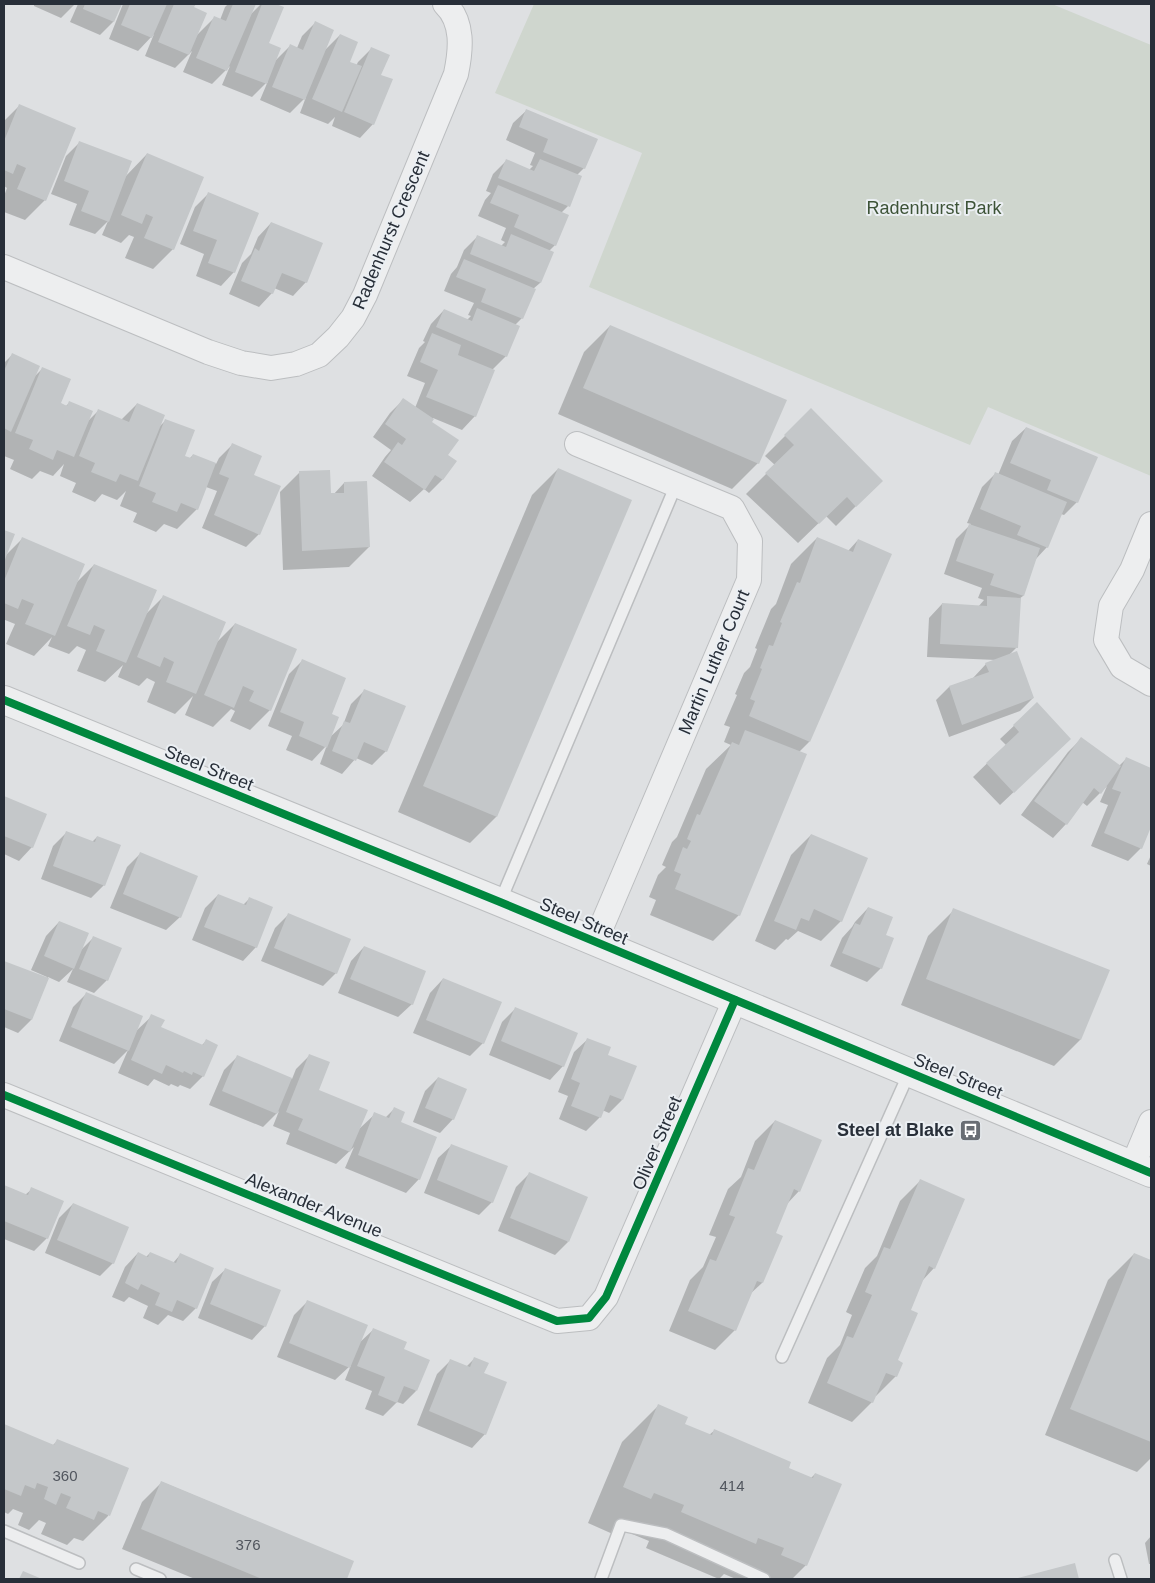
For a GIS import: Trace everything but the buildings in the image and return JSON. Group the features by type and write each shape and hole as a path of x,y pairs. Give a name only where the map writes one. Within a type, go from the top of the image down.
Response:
{"street":[{"name":"Radenhurst Crescent","path":"4,267 208,352 241,363 271,368 296,364 319,355 338,337 353,318 365,295 456,74 461,52 459,31 450,9 445,4"},
{"name":"Martin Luther Court","path":"577,444 732,508 750,541 749,580 595,942"},
{"path":"1151,524 1132,570 1111,606 1106,640 1122,667 1151,684"},
{"name":"Steel Street","path":"4,700 500,902 1142,1169"},
{"name":"Oliver Street","path":"606,1297 735,1000"},
{"name":"Alexander Avenue","path":"4,1095 557,1321 589,1318 606,1297"},
{"path":"1142,1169 1151,1122"}],"lane":[{"path":"500,902 676,485"},
{"path":"782,1356 910,1072"},
{"path":"601,1579 621,1525 666,1534 764,1579"},
{"path":"4,1531 79,1563"},
{"path":"1115,1560 1121,1579"},
{"path":"136,1569 160,1579"}],"green space":[{"name":"Radenhurst Park","path":"534,4 1052,4 1151,45 1151,476 988,407 970,445 589,287 642,153 495,93"}],"cycle path":[{"path":"4,700 500,902 1151,1173"},
{"path":"4,1095 557,1321 589,1318 606,1297 735,1000"}],"place":[{"name":"Steel at Blake","path":"970,1130"}]}
